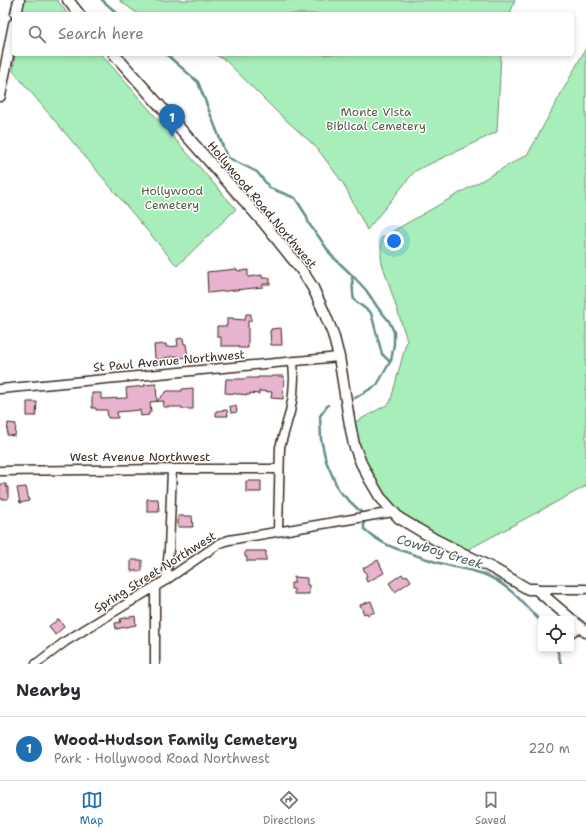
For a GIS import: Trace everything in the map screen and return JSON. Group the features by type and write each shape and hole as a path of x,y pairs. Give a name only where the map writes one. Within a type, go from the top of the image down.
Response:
{"street":[{"path":"16,12 19,0"},
{"path":"68,0 77,12"},
{"path":"0,96 12,34"},
{"name":"Hollywood Road Northwest","path":"116,56 262,222 303,272 313,288 333,334 339,357 354,445 361,463 380,497 399,518 436,540 494,569 528,589 536,589 568,616"},
{"name":"St Paul Avenue Northwest","path":"0,389 339,357"},
{"path":"278,531 280,447 290,412 293,395 293,361"},
{"path":"166,580 169,550 172,469"},
{"name":"West Avenue Northwest","path":"0,471 279,469"},
{"name":"Spring Street Northwest","path":"36,664 66,641 166,580 220,543 278,531 393,512"},
{"path":"155,587 155,664"},
{"path":"536,589 586,589"},
{"name":"Hollywood Road Northwest","path":"574,622 583,630"}],"green space":[{"path":"23,0 57,0 66,12 21,12"},
{"path":"119,0 515,0 511,12 135,12"},
{"path":"586,48 586,486 458,555 394,517 369,475 352,424 390,403 407,340 381,260 381,238 528,154"},
{"name":"Hollywood Cemetery","path":"15,56 103,56 236,209 177,266 13,71"},
{"name":"Monte Vista Biblical Cemetery","path":"218,56 501,56 497,132 415,171 367,230 343,183 316,147 277,112 225,60"}],"building":[{"path":"237,269 238,271 248,270 248,277 262,275 262,278 270,278 270,284 263,284 263,287 208,293 207,272"},
{"path":"246,314 251,314 251,321 248,321 248,348 238,348 238,346 221,346 221,337 217,337 217,326 227,326 227,318 245,320"},
{"path":"281,328 282,345 271,345 271,329"},
{"path":"183,338 184,344 186,344 188,357 178,358 178,356 156,360 154,345 166,344 166,347 178,346 177,339"},
{"path":"284,376 283,399 271,398 272,392 259,391 259,394 250,393 250,395 225,393 226,379 245,379"},
{"path":"156,384 157,401 167,391 182,391 182,389 193,388 193,409 182,409 182,407 163,407 164,401 150,402 151,412 149,412 149,415 141,416 140,410 117,412 118,418 108,418 107,410 96,410 96,408 92,408 92,393 101,393 101,399 127,398 126,388"},
{"path":"27,402 37,402 36,416 27,416"},
{"path":"230,406 236,406 237,412 231,413"},
{"path":"227,410 228,416 216,416 216,411"},
{"path":"8,423 16,424 15,436 7,435"},
{"path":"246,481 261,481 261,492 246,492"},
{"path":"0,484 6,484 6,487 8,487 8,499 0,499"},
{"path":"26,487 29,501 20,503 17,488"},
{"path":"147,499 158,499 159,512 147,512"},
{"path":"178,516 192,516 193,527 178,527"},
{"path":"245,551 266,551 266,561 247,561"},
{"path":"131,560 142,560 142,571 131,571"},
{"path":"378,560 384,573 367,582 365,577 367,576 363,568"},
{"path":"402,574 404,577 407,575 411,581 395,592 389,583"},
{"path":"294,577 307,578 309,594 294,594 294,589 291,589 291,583 294,583"},
{"path":"371,601 375,612 368,615 367,613 364,614 360,605"},
{"path":"135,616 136,625 116,629 115,623 121,622 120,619"},
{"path":"59,619 64,627 55,635 49,626"}],"waterway":[{"name":"Cowboy Creek","path":"102,0 116,12"},
{"name":"Cowboy Creek","path":"168,56 198,82 227,157 257,172 270,188 295,198 306,215 309,224 331,255 352,275 354,300 371,313 382,354 390,362 377,385 355,398"},
{"path":"352,275 366,290 389,321 394,332 394,344 391,361"},
{"name":"Cowboy Creek","path":"328,405 320,416 321,439 326,461 339,491 361,512 364,522 364,529 383,543 396,549 440,563 478,572 496,580 517,596 538,619"},
{"name":"Cowboy Creek","path":"558,652 561,664"}],"place":[{"name":"Wood-Hudson Family Cemetery","path":"172,137"}]}
